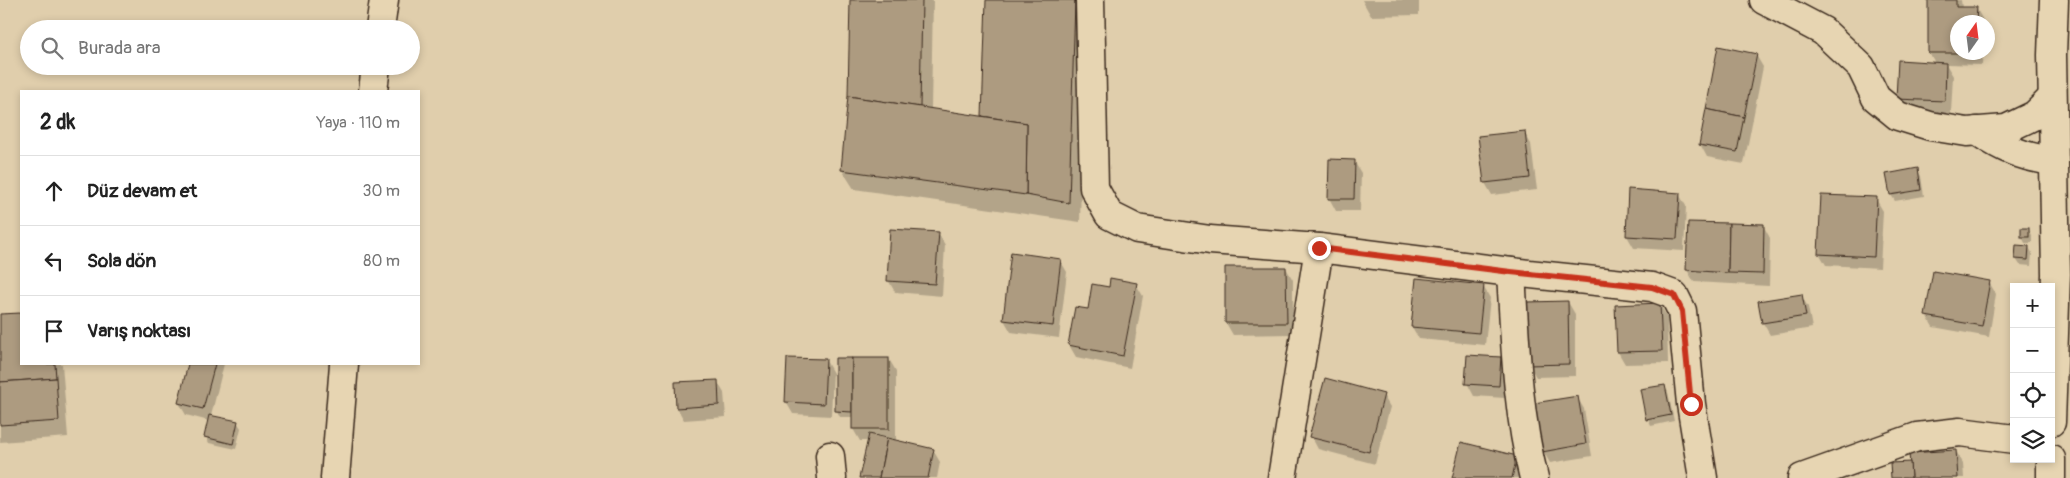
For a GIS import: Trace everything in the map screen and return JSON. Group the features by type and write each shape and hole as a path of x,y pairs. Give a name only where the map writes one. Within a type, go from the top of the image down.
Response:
{"street":[{"path":"381,20 384,0"},
{"path":"1090,0 1094,188 1109,216 1136,229 1210,240 1319,248 1511,272 1652,287 1674,295 1682,311 1691,404 1702,478"},
{"path":"1764,0 1823,31 1861,67 1876,98 1898,116 1930,126 1967,132 2006,129 2035,114 2052,98"},
{"path":"2051,418 2056,274 2052,98 2054,0"},
{"path":"373,90 375,75"},
{"path":"1977,131 2001,147 2036,158 2054,161"},
{"path":"1282,478 1319,248"},
{"path":"1511,272 1517,371 1526,449 1534,478"},
{"path":"335,478 344,365"},
{"path":"1802,478 1917,438 1960,432 2010,438"},
{"path":"2051,463 2051,478"}],"building":[{"path":"850,0 922,0 920,107 848,96"},
{"path":"986,0 1075,0 1069,203 1026,195 1027,123 982,116"},
{"path":"1928,0 1956,0 1956,7 1977,7 1976,15 1950,15 1950,53 1928,53"},
{"path":"1718,46 1757,54 1744,117 1706,109"},
{"path":"1898,60 1946,63 1945,101 1896,99"},
{"path":"848,96 1027,123 1026,195 841,170"},
{"path":"1706,109 1744,117 1737,152 1699,145"},
{"path":"1525,131 1530,178 1484,183 1478,136"},
{"path":"1329,159 1355,160 1354,199 1328,199"},
{"path":"1918,168 1921,190 1890,195 1886,174"},
{"path":"1628,189 1680,193 1677,239 1626,236"},
{"path":"1821,195 1877,197 1874,257 1818,254"},
{"path":"1688,222 1729,223 1728,273 1686,270"},
{"path":"1729,223 1764,224 1763,274 1728,273"},
{"path":"2021,228 2029,228 2029,237 2021,237"},
{"path":"890,229 939,232 935,284 887,281"},
{"path":"2016,245 2029,246 2028,260 2015,259"},
{"path":"1011,252 1061,259 1053,326 1003,320"},
{"path":"1225,267 1286,267 1287,323 1225,323"},
{"path":"1933,271 1990,281 1982,326 1925,316"},
{"path":"1110,278 1137,283 1123,356 1068,345 1075,307 1088,309 1092,284 1109,287"},
{"path":"1416,278 1484,285 1479,333 1411,327"},
{"path":"1802,294 1806,316 1762,323 1758,301"},
{"path":"1568,301 1569,364 1528,365 1527,302"},
{"path":"1660,303 1662,351 1617,352 1615,305"},
{"path":"20,313 20,365 55,365 56,378 0,382 0,314"},
{"path":"1467,355 1501,357 1499,386 1465,384"},
{"path":"787,358 826,359 824,404 785,402"},
{"path":"835,358 852,358 852,412 835,411"},
{"path":"852,358 889,358 889,429 852,429"},
{"path":"188,365 215,365 203,409 178,403"},
{"path":"56,378 59,421 0,425 0,382"},
{"path":"1325,378 1384,394 1369,452 1309,437"},
{"path":"718,380 719,405 676,408 675,382"},
{"path":"1665,385 1671,415 1646,420 1640,389"},
{"path":"1578,396 1586,444 1542,452 1534,403"},
{"path":"209,415 238,421 233,444 204,437"},
{"path":"869,434 887,438 879,478 859,478"},
{"path":"887,438 934,449 928,478 879,478"},
{"path":"1461,442 1517,456 1512,478 1452,478"},
{"path":"1956,450 1958,478 1911,478 1909,453"},
{"path":"1910,462 1911,478 1891,478 1890,463"}],"route":[{"path":"1319,248 1511,272 1652,287 1674,295 1682,311 1691,404"}]}
